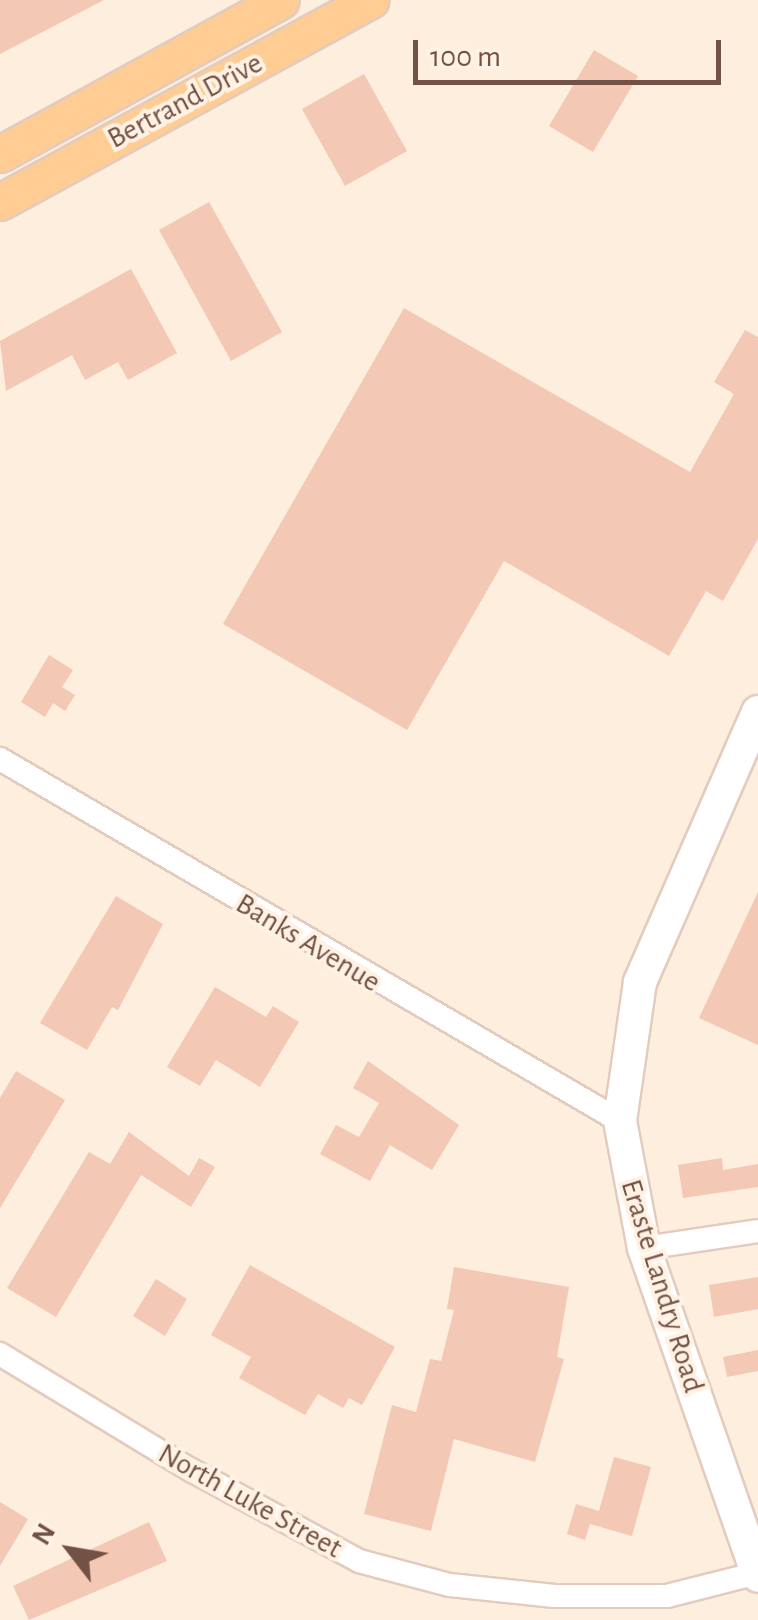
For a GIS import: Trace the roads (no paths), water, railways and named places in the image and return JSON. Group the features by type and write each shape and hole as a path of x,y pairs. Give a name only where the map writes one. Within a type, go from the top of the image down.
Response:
{"main road":[{"name":"Bertrand Drive","path":"0,154 282,0"},
{"name":"Bertrand Drive","path":"0,202 371,0"}],"street":[{"name":"Eraste Landry Road","path":"758,712 640,982 620,1120 644,1248 758,1574"},
{"name":"Banks Avenue","path":"0,759 620,1120"},
{"path":"644,1248 758,1231"},
{"name":"North Luke Street","path":"0,1354 191,1470 359,1561 450,1585 554,1596 667,1596 758,1574"}]}
